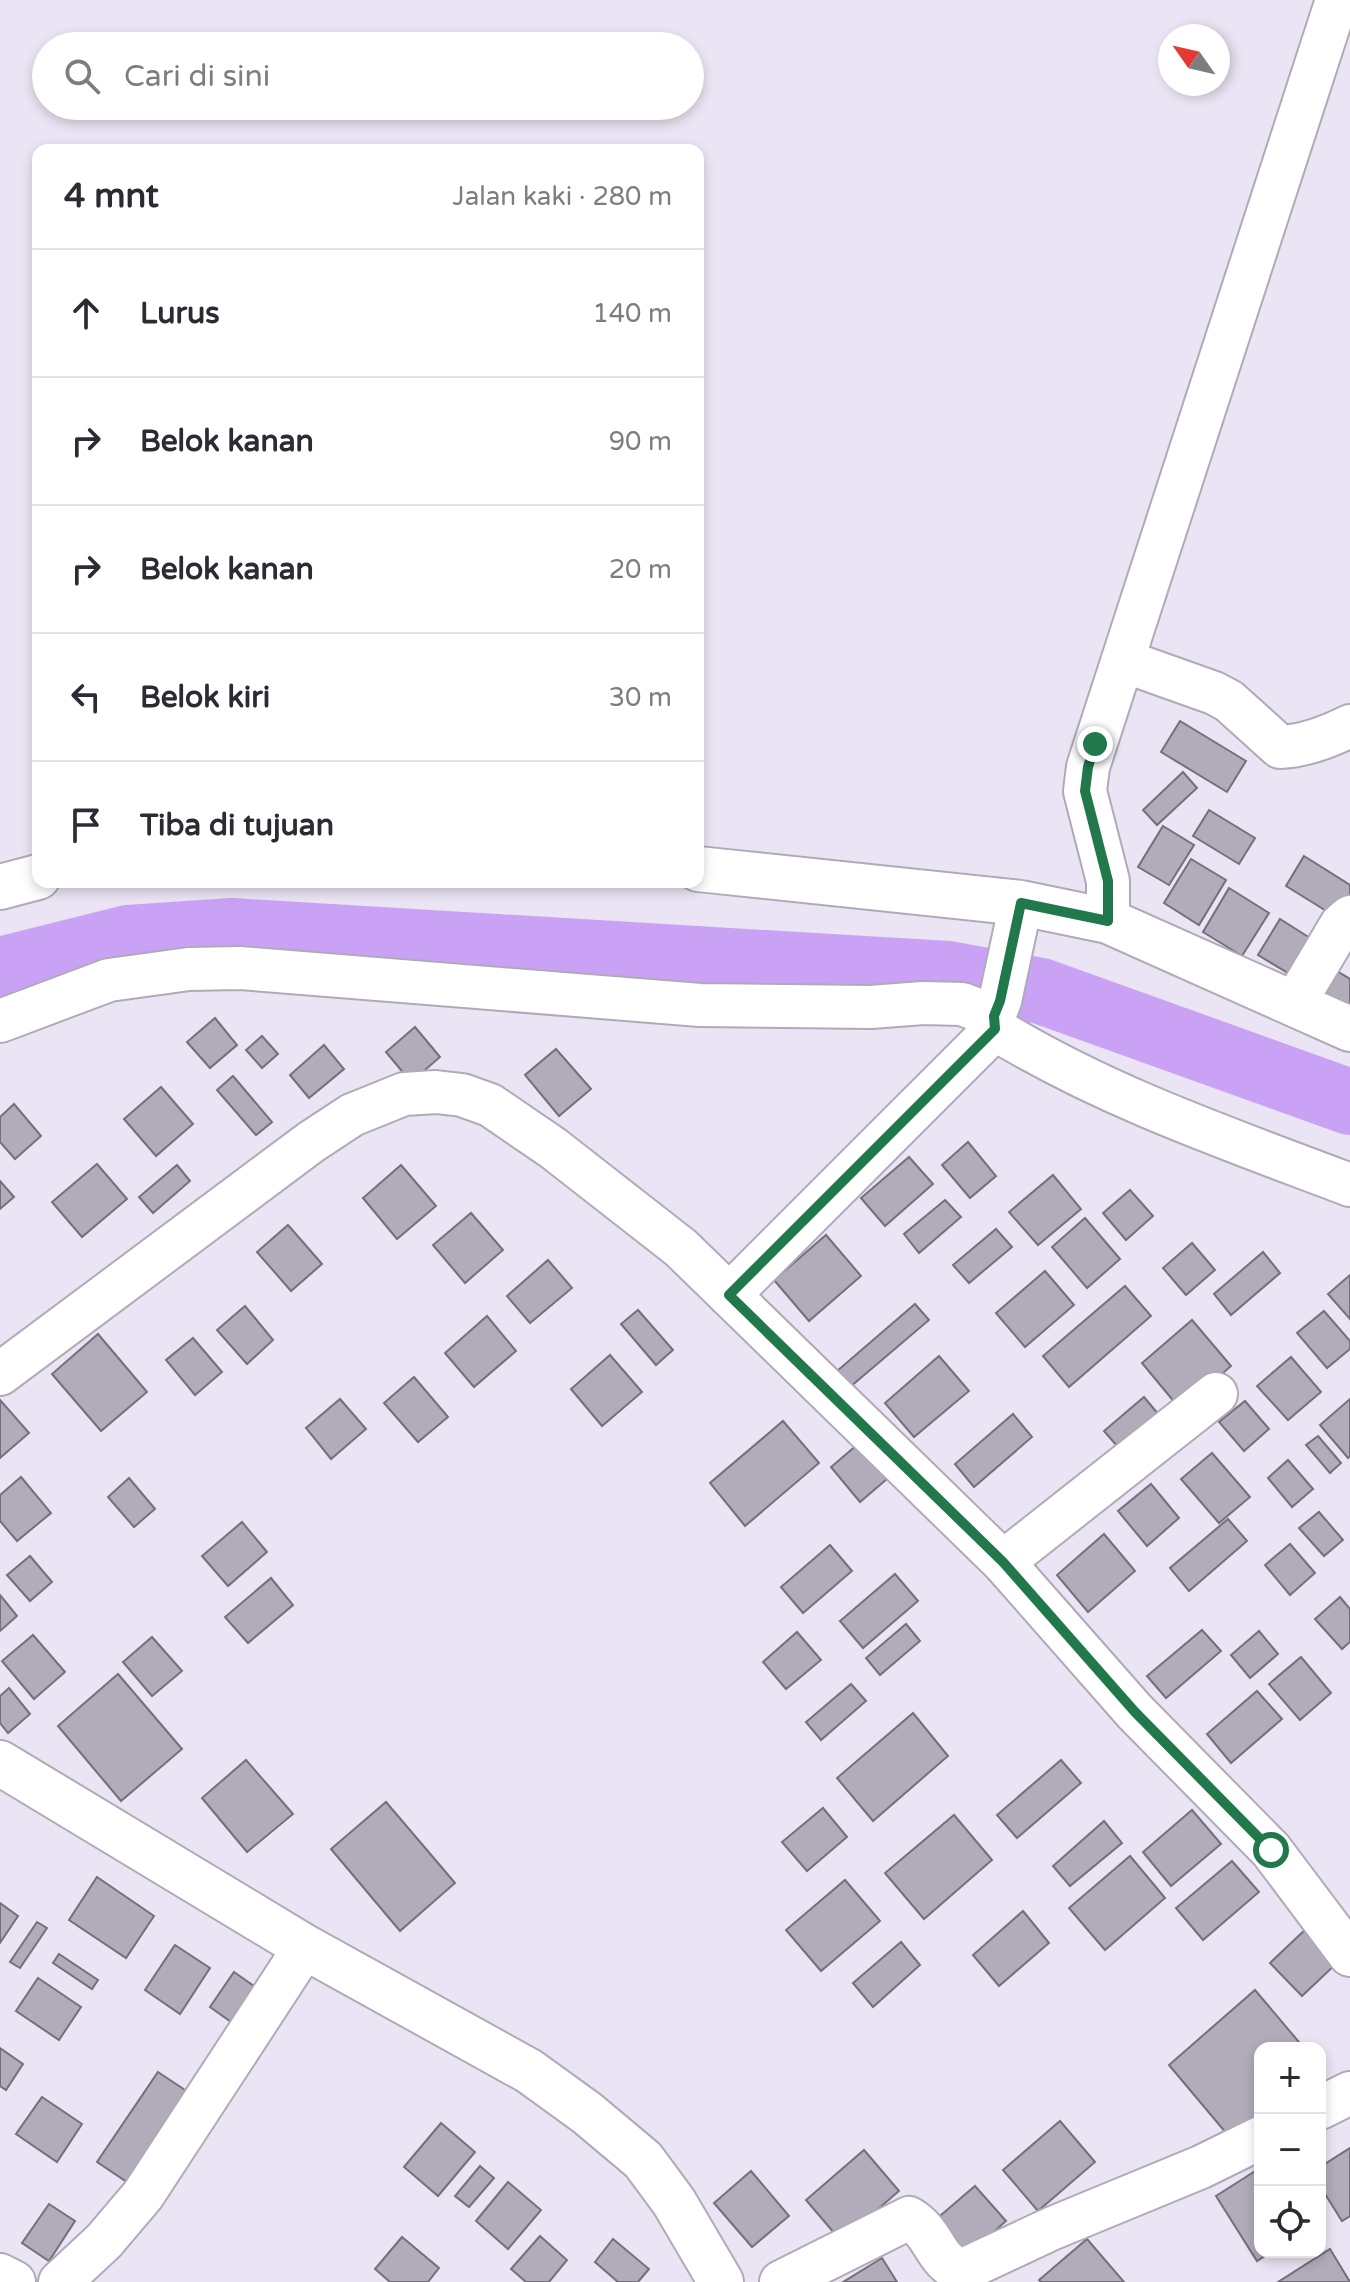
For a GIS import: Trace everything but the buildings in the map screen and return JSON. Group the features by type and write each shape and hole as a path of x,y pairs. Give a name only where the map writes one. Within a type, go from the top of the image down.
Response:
{"street":[{"path":"1108,921 1108,881 1085,791 1088,767 1337,0"},
{"path":"1124,661 1229,701 1280,747 1295,746 1350,726"},
{"path":"704,870 1017,921 1108,921 1350,1029"},
{"path":"0,887 32,879"},
{"path":"1294,1004 1341,925 1350,917"},
{"path":"729,1295 996,1015 1017,921"},
{"path":"0,1021 109,980 189,969 240,968 700,1005 871,1007 962,1004 996,1015 1097,1084 1350,1185"},
{"path":"0,1374 311,1142 352,1115 404,1094 436,1092 462,1095 490,1105 553,1148 681,1248 1003,1562 1135,1712 1271,1850 1350,1955"},
{"path":"1003,1562 1216,1394"},
{"path":"0,1763 305,1947 529,2071 587,2113 643,2160 674,2202 721,2282"},
{"path":"60,2282 104,2241 143,2195 305,1947"},
{"path":"1326,2105 1350,2093"},
{"path":"781,2282 909,2218 923,2226 948,2265 961,2271 1254,2141"},
{"path":"0,2275 14,2282"}],"waterway":[{"path":"0,970 128,938 232,931 948,974 1041,991 1350,1102"}],"route":[{"path":"1095,744 1085,791 1108,881 1108,921 1021,903 994,1016 995,1029 729,1295 1003,1562 1135,1712 1271,1850"}]}
